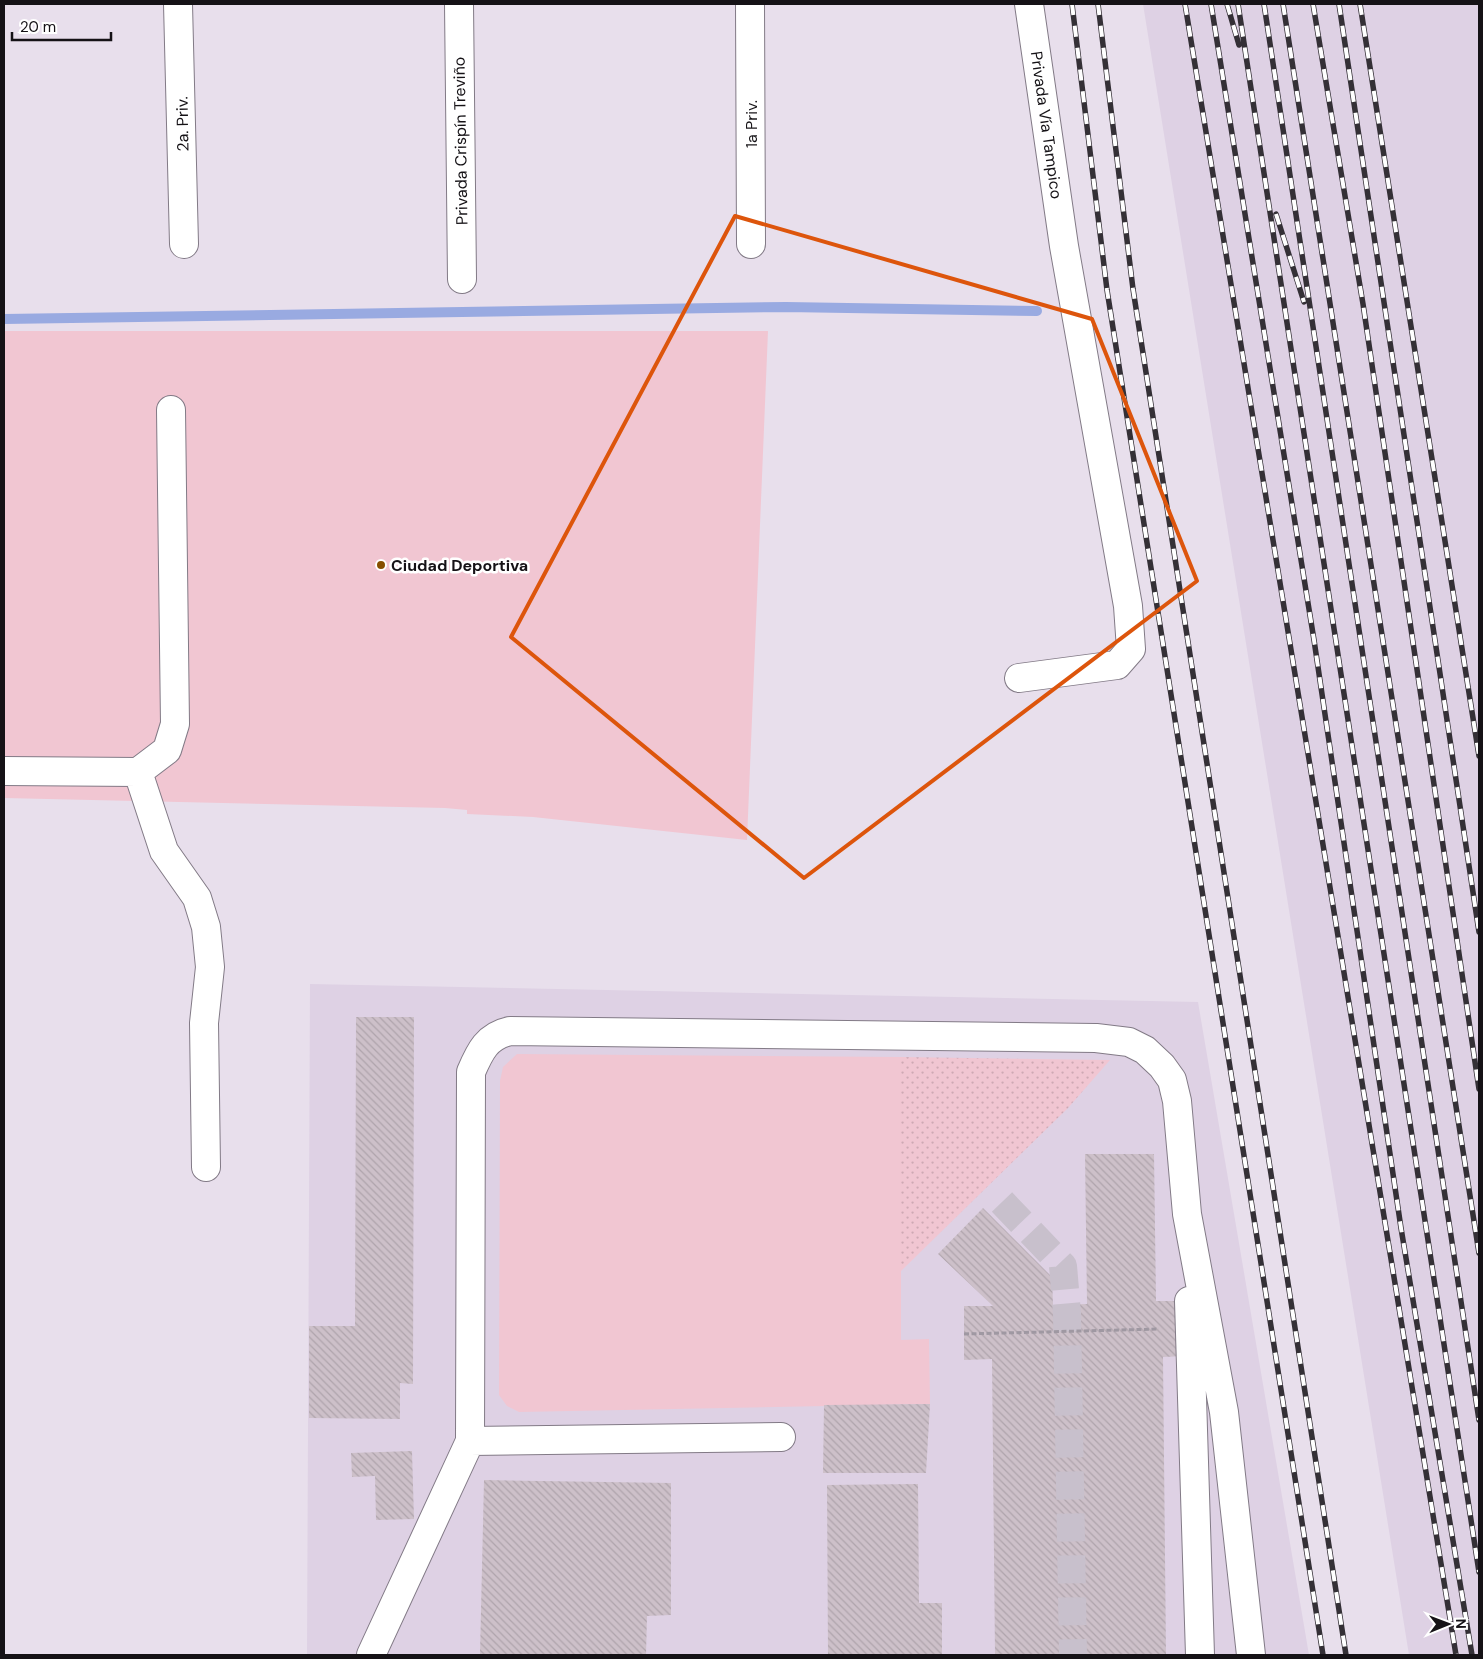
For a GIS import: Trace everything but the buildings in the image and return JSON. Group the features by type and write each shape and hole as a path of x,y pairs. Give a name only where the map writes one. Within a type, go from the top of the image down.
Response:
{"street":[{"name":"2a. Priv.","path":"178,4 184,244"},
{"name":"Privada Crispín Treviño","path":"459,4 462,279"},
{"name":"1a Priv.","path":"750,4 751,244"},
{"name":"Privada Vía Tampico","path":"1019,678 1117,665 1131,649 1128,606 1064,246 1029,4"},
{"path":"4,771 138,772 167,750 175,724 171,410"},
{"path":"138,772 164,852 197,898 206,927 210,967 204,1023 206,1167"},
{"path":"371,1655 470,1441 471,1072 481,1048 496,1034 510,1031 1096,1038 1129,1042 1145,1050 1162,1066 1172,1080 1177,1101 1187,1214 1200,1655"},
{"path":"1187,1214 1224,1412 1251,1655"},
{"path":"470,1441 781,1437"}],"path":[{"path":"964,1334 1167,1329"}],"highlighted area":[{"path":"735,216 1092,319 1197,581 804,878 511,637"}],"shaded area":[{"path":"1143,4 1479,4 1479,1655 1409,1655"},
{"name":"Ciudad Deportiva","path":"4,331 768,331 747,840 533,817 467,814 467,810 445,808 4,798"},
{"path":"310,984 1198,1002 1309,1655 307,1655"},
{"path":"517,1054 901,1057 901,1340 929,1339 930,1404 519,1412 507,1406 499,1395 500,1081 503,1067"},
{"path":"901,1057 1110,1060 1068,1108 900,1272"}],"waterway":[{"path":"4,319 786,307 1037,311"}],"tunnel":[{"path":"1002,1202 1063,1266 1067,1313 1073,1655"}],"railway":[{"path":"1072,4 1107,290 1323,1655"},
{"path":"1098,4 1133,289 1346,1655"},
{"path":"1185,4 1456,1655"},
{"path":"1211,4 1314,640 1401,1228 1472,1655"},
{"path":"1227,4 1239,45"},
{"path":"1238,4 1479,1572"},
{"path":"1264,4 1479,1420"},
{"path":"1283,4 1479,1253"},
{"path":"1313,4 1363,304 1479,1089"},
{"path":"1339,4 1479,932"},
{"path":"1360,4 1479,756"},
{"path":"1276,214 1304,302"}],"place":[{"name":"Ciudad Deportiva","path":"381,565"}]}
